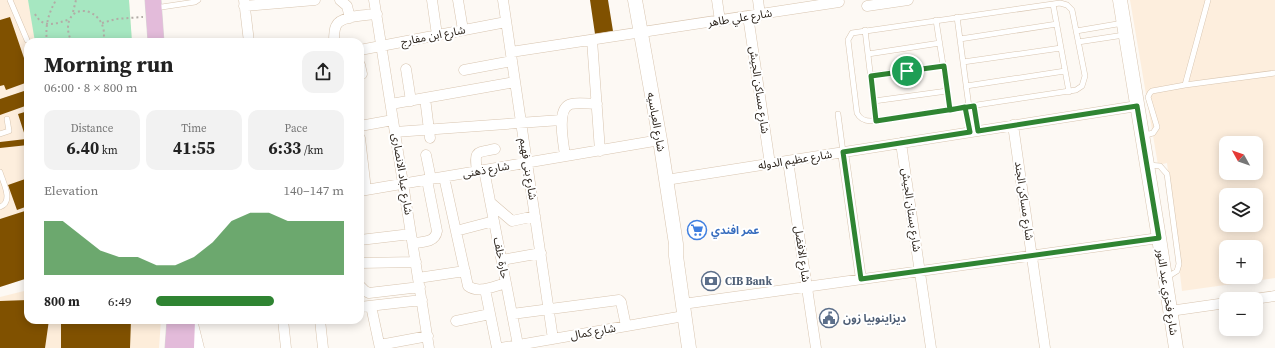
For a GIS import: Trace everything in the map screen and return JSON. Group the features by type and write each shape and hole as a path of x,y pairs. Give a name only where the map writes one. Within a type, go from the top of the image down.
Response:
{"main road":[{"name":"شارع العباسيه","path":"635,0 660,140 676,244 676,256 696,348"},
{"name":"شارع فخري عبد النور","path":"1120,0 1176,348"},
{"path":"148,38 155,5"},
{"path":"155,5 156,38"},
{"name":"شارع العباسيه","path":"687,309 688,348"},
{"path":"173,348 175,324"},
{"path":"186,348 187,324"}],"street":[{"path":"248,38 244,3 315,0"},
{"path":"340,0 347,6 350,18"},
{"name":"شارع عباد الانصارى","path":"374,0 429,348"},
{"path":"432,0 437,35"},
{"path":"458,0 463,30"},
{"name":"شارع بنى فهيم","path":"503,0 554,339"},
{"path":"718,0 720,21"},
{"path":"758,0 760,15"},
{"path":"867,6 908,0"},
{"name":"شارع علي طاهر","path":"464,70 511,57 592,40 839,2"},
{"path":"334,38 335,27 339,22 350,18 377,14"},
{"name":"شارع مساكن الجيش","path":"748,16 770,164"},
{"name":"شارع ابن مفارج","path":"364,49 506,22"},
{"path":"592,40 600,151"},
{"path":"406,68 411,100"},
{"path":"391,104 515,82"},
{"path":"425,98 429,134"},
{"path":"566,156 561,120 562,113 565,108 571,104 597,104"},
{"name":"شارع عظيم الدوله","path":"666,180 1137,106"},
{"path":"364,125 393,120"},
{"path":"395,132 429,134 521,122 561,120"},
{"name":"شارع مساكن الجند","path":"1013,125 1045,348"},
{"name":"شارع ذهنى","path":"364,191 660,140"},
{"name":"شارع بستان الجيش","path":"901,143 931,348"},
{"name":"حارة خلف","path":"495,149 478,153 476,155 494,221 518,345"},
{"path":"843,152 861,279"},
{"path":"364,240 432,240 436,235 437,231 426,155"},
{"name":"شارع الافضل","path":"788,161 816,348"},
{"path":"444,177 468,286 472,289 478,290 506,283"},
{"path":"490,203 512,220 535,216"},
{"path":"456,231 494,221"},
{"name":"شارع كمال","path":"501,348 518,345 529,346 554,339 626,326 687,309 807,287 1159,238"},
{"path":"502,260 541,253"},
{"path":"364,263 416,262"},
{"path":"364,290 369,292 419,283 465,271"},
{"path":"485,289 497,348"},
{"path":"1263,298 1275,296"},
{"path":"364,307 422,300"},
{"path":"512,314 619,300 621,302 626,326"},
{"path":"1170,311 1219,304"},
{"path":"371,306 380,346 428,336"},
{"path":"456,321 490,314"},
{"path":"193,324 199,348"},
{"path":"283,324 286,348"},
{"path":"320,324 323,348"}],"lane":[{"path":"10,0 25,38"},
{"path":"155,5 195,2 198,0"},
{"path":"1185,84 1208,0"},
{"path":"1053,4 1069,92"},
{"path":"1053,4 1064,4 1070,8 1076,30 1084,79 1079,88 1069,92 876,121 864,120 857,113 848,40 852,33 957,17 1053,4"},
{"path":"957,17 969,107 974,132"},
{"path":"936,20 950,110"},
{"path":"960,39 1057,24"},
{"path":"1076,30 1124,29"},
{"path":"1078,42 1124,29"},
{"path":"865,30 876,121"},
{"path":"868,54 940,43"},
{"path":"963,62 1061,48"},
{"path":"871,76 944,66"},
{"path":"966,86 1065,72"},
{"path":"1142,136 1153,133 1157,127 1148,98 1150,93 1154,90 1185,84 1275,73"},
{"path":"874,101 947,91"},
{"path":"969,107 974,132"},
{"path":"838,114 843,152"},
{"path":"0,134 10,129 7,119"},
{"path":"1147,164 1160,166 1167,174 1180,264 1177,271 1166,279"},
{"path":"0,172 8,200 4,206 0,207"}],"path":[{"path":"47,38 46,24 49,12 56,0"},
{"path":"71,38 68,29 76,0"},
{"path":"102,23 155,5"},
{"path":"72,13 83,7"},
{"path":"89,8 97,14 102,23 103,38"},
{"path":"34,14 39,20 46,24 56,24 70,19"}],"shaded area":[{"path":"0,0 129,0 132,38 24,38 24,279 0,287"},
{"path":"1130,0 1275,0 1275,278 1263,280 1263,240 1219,240 1219,284 1232,284 1182,291 1167,163 1158,165"},
{"path":"24,291 24,324 161,324 159,348 0,348 0,297"}],"green space":[{"path":"28,0 129,0 132,38 34,38"}],"building":[{"path":"590,0 608,0 613,31 595,34"},
{"path":"10,17 24,58 24,83 6,90 4,85 0,86 0,20"},
{"path":"24,91 24,106 0,115 0,99"},
{"path":"24,112 24,133 18,114"},
{"path":"24,139 24,145 0,148 0,142"},
{"path":"24,179 24,207 17,210 8,185"},
{"path":"24,211 24,279 0,287 0,219"},
{"path":"24,300 24,324 48,324 45,348 0,348 0,301"},
{"path":"61,324 131,324 130,348 61,348"}],"place":[{"name":"عمر افندي","path":"697,230"},
{"name":"CIB Bank","path":"711,281"},
{"name":"ديزاينوبيا زون","path":"829,318"}],"route":[{"path":"907,71 871,76 876,121 950,110 965,107 974,106 978,131 1137,106 1159,238 861,279 843,152 970,132 965,107 950,110 944,66 907,71"}]}
